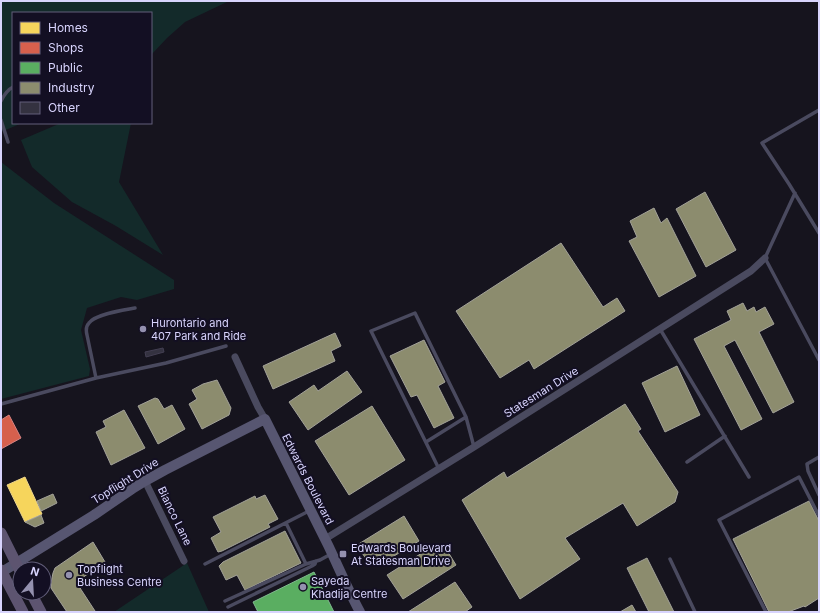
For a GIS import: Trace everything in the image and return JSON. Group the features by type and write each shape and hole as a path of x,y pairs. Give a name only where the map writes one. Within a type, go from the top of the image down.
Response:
{"main road":[{"path":"1,533 15,561"},
{"path":"1,572 22,612"},
{"path":"35,601 41,612"}],"street":[{"name":"Statesman Drive","path":"325,540 440,469 751,271 765,258"},
{"name":"Edwards Boulevard","path":"235,357 258,407 360,612"},
{"name":"Topflight Drive","path":"27,561 145,481 265,419"},
{"name":"Bianco Lane","path":"145,481 184,561"},
{"name":"Topflight Drive","path":"1,572 12,569"}],"lane":[{"path":"1,101 4,94 12,88"},
{"path":"819,110 762,143 819,233"},
{"path":"1,120 8,142"},
{"path":"795,194 765,258 819,360"},
{"path":"96,378 86,335 86,329 89,323 98,317 135,308"},
{"path":"440,469 371,331 415,313 466,417 474,447"},
{"path":"660,329 750,477"},
{"path":"1,404 96,378 166,363 226,346"},
{"path":"426,442 466,417"},
{"path":"687,462 725,436"},
{"path":"819,457 807,464 808,471 819,495"},
{"path":"766,612 718,520 799,477 819,516"},
{"path":"205,564 310,511"},
{"path":"286,523 306,564"},
{"path":"225,601 306,564 320,560 332,554"},
{"path":"670,559 695,612"},
{"path":"228,607 312,566 316,561"}],"green space":[{"path":"1,1 229,1 185,22 152,54 152,12 12,12 12,124 20,124 1,132"},
{"path":"59,124 131,124 119,182 163,255 116,226 72,202 32,167 21,140"},
{"path":"1,162 54,203 174,280 174,289 137,300 121,297 87,308 81,330 90,369 89,376 1,399"},
{"path":"187,563 209,612 114,612"}],"building: Homes":[{"path":"25,477 42,514 25,522 7,485"}],"building: Shops":[{"path":"9,415 21,438 1,449 1,420"}],"building: Public":[{"name":"Sayeda Khadija Centre","path":"314,572 334,612 258,612 253,602"}],"building: Industry":[{"path":"705,192 736,250 706,267 676,209"},
{"path":"654,208 661,223 667,218 696,276 659,297 629,241 637,237 630,221"},
{"path":"561,243 603,307 617,298 625,311 534,369 529,360 500,378 456,311"},
{"path":"743,303 747,311 754,307 756,312 765,307 774,324 759,332 794,402 773,413 735,340 724,346 762,419 741,430 694,339 731,320 727,311"},
{"path":"335,333 341,346 331,351 335,361 273,389 263,366"},
{"path":"424,340 445,382 438,386 454,418 434,428 417,395 411,397 390,356"},
{"path":"677,366 700,415 665,432 642,383"},
{"path":"347,371 362,392 308,430 289,402 314,385 318,391"},
{"path":"217,380 231,408 229,415 202,429 189,404 197,399 192,390 203,384"},
{"path":"155,398 158,399 164,409 172,405 185,429 158,444 138,406"},
{"path":"625,404 641,429 638,431 678,492 675,502 637,526 623,503 565,538 580,559 520,599 462,500 504,472 507,478"},
{"path":"372,406 405,460 349,495 315,441"},
{"path":"124,410 145,448 111,465 96,432 106,427 103,421"},
{"path":"53,494 57,503 41,511 37,501"},
{"path":"265,495 278,519 268,524 270,527 218,552 211,538 221,532 213,517 255,496 256,499"},
{"path":"809,501 819,521 819,598 805,607 804,606 788,612 769,612 733,539"},
{"path":"41,515 44,523 35,527 25,522"},
{"path":"404,516 419,541 384,562 380,555 368,562 357,545"},
{"path":"285,531 301,563 245,590 237,575 226,580 219,566 223,562"},
{"name":"Topflight Business Centre","path":"93,542 105,562 82,578 85,581 80,588 95,611 94,612 67,612 52,590 52,578 55,568"},
{"path":"433,546 436,552 445,547 456,565 403,599 387,575"},
{"path":"647,558 674,612 649,612 627,568"},
{"path":"455,582 472,607 465,612 408,612"},
{"path":"632,605 636,612 620,612"}],"building: Other":[{"path":"163,348 164,352 146,357 145,352"}],"place":[{"name":"Hurontario and 407 Park and Ride","path":"143,329"},
{"name":"Edwards Boulevard At Statesman Drive","path":"343,554"},
{"name":"Topflight Business Centre","path":"69,575"},
{"name":"Sayeda Khadija Centre","path":"303,587"}]}
